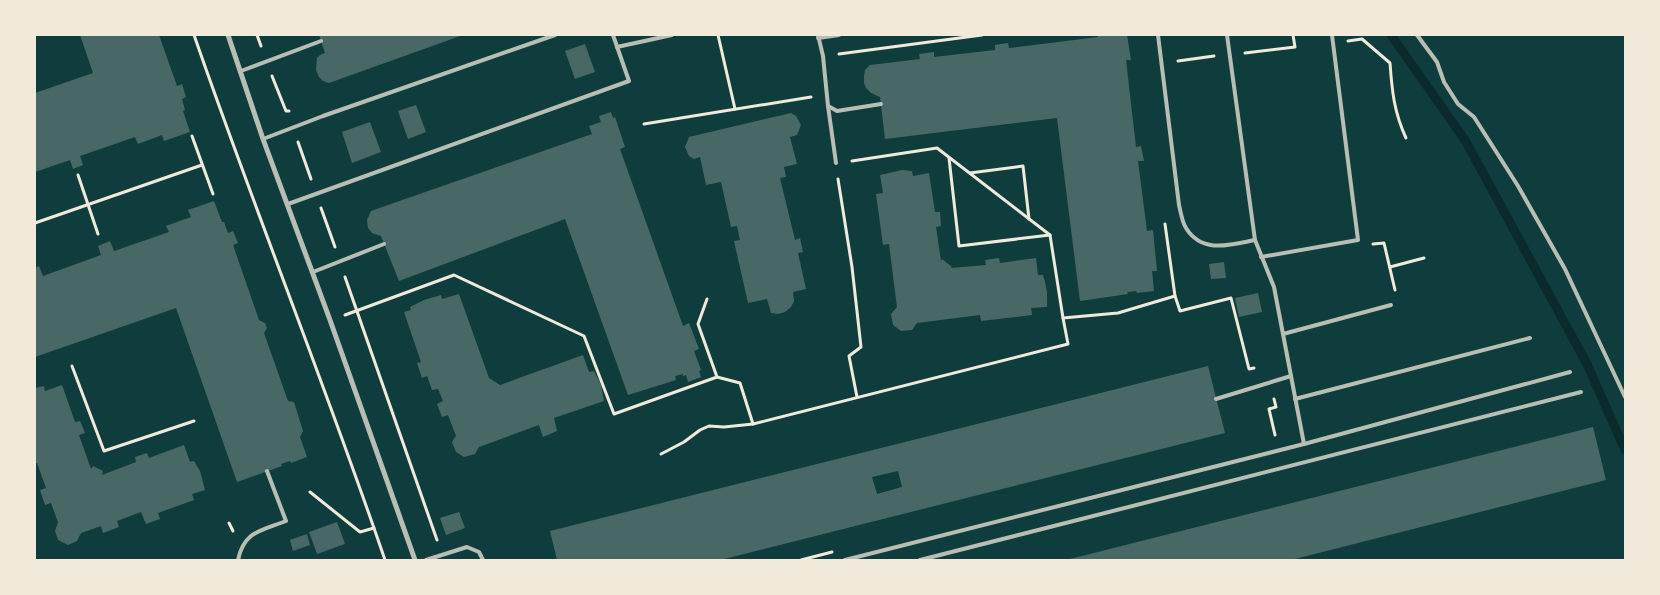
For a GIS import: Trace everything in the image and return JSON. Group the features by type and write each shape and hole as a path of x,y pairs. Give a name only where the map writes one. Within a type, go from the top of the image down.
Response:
{"street":[{"path":"228,35 415,560"}],"lane":[{"path":"264,139 323,116 555,35"},
{"path":"288,204 629,81 613,35"},
{"path":"617,47 672,35"},
{"path":"836,163 823,56 818,36 839,35"},
{"path":"1158,35 1179,205 1185,226 1197,241 1204,244 1227,246 1255,240"},
{"path":"1228,35 1255,240 1274,287 1304,444"},
{"path":"1262,257 1358,240 1332,35"},
{"path":"1417,35 1437,62 1444,82 1458,104 1474,117 1528,203 1565,269 1625,397"},
{"path":"241,71 266,60 321,41"},
{"path":"828,106 836,111 881,104"},
{"path":"313,272 384,244"},
{"path":"1283,334 1390,305"},
{"path":"1294,399 1530,338"},
{"path":"845,560 1304,444 1570,372"},
{"path":"1216,399 1291,376"},
{"path":"920,560 1581,392"},
{"path":"238,560 240,547 249,536 286,521 267,471"},
{"path":"426,560 467,547 479,552 483,560"}],"path":[{"path":"194,35 385,560"},
{"path":"257,35 293,128 443,555"},
{"path":"718,35 734,109"},
{"path":"823,56 982,35"},
{"path":"1333,43 1362,39 1390,63 1393,100 1397,119 1406,138"},
{"path":"644,124 818,96"},
{"path":"286,111 294,109"},
{"path":"192,136 213,194"},
{"path":"661,454 709,426 724,427 753,424 1068,344 1050,235 936,148 836,163 852,267 861,347 849,356 857,397"},
{"path":"949,158 959,246 1050,235"},
{"path":"35,223 202,165"},
{"path":"970,174 1023,166 1029,218"},
{"path":"78,174 98,234"},
{"path":"1164,218 1175,296 1180,311 1231,298 1249,369 1265,365 1276,407 1269,409 1277,441"},
{"path":"1358,240 1373,244 1384,243 1398,303 1390,305"},
{"path":"1390,267 1424,258"},
{"path":"330,320 454,275 584,336 614,414 717,377 740,383 753,424"},
{"path":"1063,318 1118,312 1175,296"},
{"path":"707,299 698,324 717,377"},
{"path":"72,366 104,451 194,422"},
{"path":"310,492 360,532 374,528"},
{"path":"801,560 839,550"}],"building":[{"path":"80,35 159,35 177,86 182,84 186,97 182,99 185,110 183,111 190,132 164,141 162,135 138,144 135,137 80,156 83,165 73,169 70,160 35,172 35,93 93,73"},
{"path":"319,35 463,35 329,83 319,77 316,70 317,58 325,53"},
{"path":"1098,35 1127,35 1131,60 1126,60 1136,147 1141,146 1144,161 1138,161 1147,231 1153,230 1157,271 1152,271 1154,291 1127,292 1128,294 1080,301 1057,118 885,139 880,97 871,93 866,88 864,76 865,70 870,65 920,59 919,54 934,52 934,57 995,50 995,45 1008,43 1009,48 1098,37"},
{"path":"585,44 595,72 575,79 565,51"},
{"path":"416,105 426,132 408,139 398,111"},
{"path":"611,112 613,118 615,117 625,147 620,149 683,326 689,323 699,349 694,351 701,370 699,371 701,377 688,382 686,375 683,376 683,374 675,376 676,380 628,395 565,219 399,281 381,236 372,233 368,228 367,220 371,211 592,134 589,126 601,122 599,116"},
{"path":"791,113 796,116 801,125 797,135 790,137 797,164 784,167 786,177 780,178 795,240 800,238 803,252 798,253 806,289 793,292 794,301 791,307 785,312 778,314 771,313 767,299 748,303 734,241 740,240 737,226 731,227 721,182 706,185 700,157 694,159 689,156 685,147 689,137"},
{"path":"370,122 381,152 352,163 342,132"},
{"path":"902,170 912,171 913,176 929,173 935,212 940,212 941,226 936,227 941,261 942,259 951,268 986,265 985,260 999,258 1000,263 1036,258 1038,275 1043,275 1045,282 1047,307 1031,308 1032,315 981,321 980,315 917,323 912,330 901,331 893,325 891,314 897,307 889,244 883,245 876,194 883,193 880,175"},
{"path":"214,201 228,233 233,231 238,243 233,245 259,320 265,323 267,328 264,333 288,401 294,402 303,431 300,437 307,457 291,463 290,461 281,464 282,466 237,482 176,308 35,357 35,268 39,266 43,276 101,255 98,246 110,241 114,251 169,232 166,226 191,217 188,210"},
{"path":"1224,262 1226,278 1211,279 1209,264"},
{"path":"1258,293 1262,312 1239,317 1235,298"},
{"path":"459,294 489,378 500,385 583,355 589,372 594,371 601,385 604,401 554,418 557,431 543,437 539,425 479,447 475,454 464,457 456,452 452,442 456,436 448,415 442,417 437,404 443,401 438,389 432,390 427,376 422,378 417,363 421,362 404,312 411,310 410,307 424,300 441,295 442,299"},
{"path":"1208,366 1225,433 720,560 557,560 550,531","holes":["898,471 902,487 877,494 872,477"]},
{"path":"62,385 75,422 80,421 85,433 79,435 91,469 93,466 103,471 102,475 136,462 135,457 147,453 149,458 184,445 190,462 194,461 200,471 205,490 192,494 194,500 158,513 160,519 146,524 141,512 117,521 119,527 103,533 101,526 81,533 77,541 68,545 58,540 55,531 58,522 51,503 45,505 40,490 46,488 37,463 35,463 35,388 44,386 45,391"},
{"path":"1593,427 1606,480 1291,560 1066,560"},
{"path":"459,512 465,528 446,535 440,518"},
{"path":"337,522 345,544 317,554 309,532"},
{"path":"307,534 310,545 293,551 290,540"}],"waterway":[{"path":"1391,35 1465,140 1587,364 1625,450"}]}
